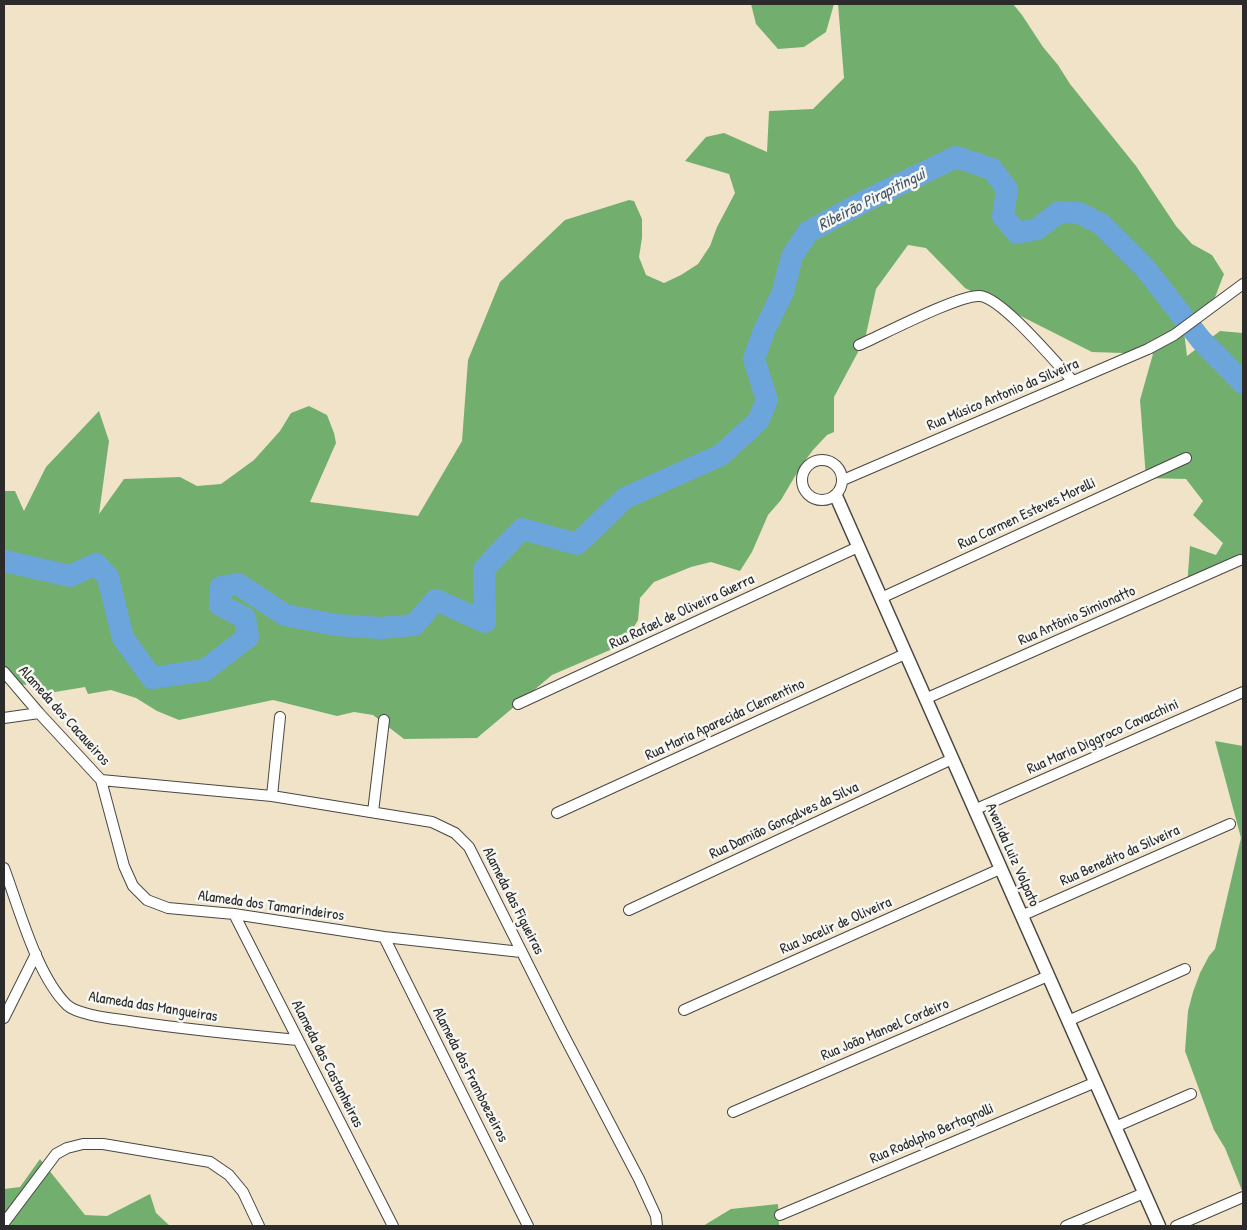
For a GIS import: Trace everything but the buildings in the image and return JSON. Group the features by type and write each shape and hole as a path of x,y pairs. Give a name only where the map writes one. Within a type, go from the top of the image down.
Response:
{"street":[{"name":"Rua Músico Antonio da Silveira","path":"842,480 1148,349 1174,336 1243,284"},
{"path":"859,345 950,304 971,296 982,296 995,302 1073,381"},
{"name":"Rua Carmen Esteves Morelli","path":"881,598 1186,458"},
{"path":"823,460 837,466 842,480 836,496 828,500 820,500 813,498 807,493 803,486 802,478 804,471 809,465 823,460"},
{"name":"Avenida Luiz Volpato","path":"836,496 1159,1226"},
{"name":"Rua Rafael de Oliveira Guerra","path":"518,704 858,547"},
{"name":"Rua Antônio Simionatto","path":"925,699 1240,560"},
{"name":"Rua Maria Aparecida Clementino","path":"557,813 905,654"},
{"name":"Alameda dos Cacaueiros","path":"4,672 39,714 101,780"},
{"name":"Rua Maria Diggroco Cavacchini","path":"974,810 1243,692"},
{"path":"4,718 39,714"},
{"path":"272,796 280,717"},
{"path":"373,812 384,720"},
{"name":"Rua Damião Gonçalves da Silva","path":"629,910 952,759"},
{"name":"Alameda das Figueiras","path":"101,780 272,796 432,822 455,833 469,847 521,952 640,1180 656,1216 657,1226"},
{"name":"Alameda dos Tamarindeiros","path":"101,780 124,866 133,886 147,900 168,908 234,914 384,936 521,952"},
{"name":"Rua Benedito da Silveira","path":"1022,916 1230,824"},
{"name":"Alameda das Mangueiras","path":"4,868 49,984 68,1006 86,1014 187,1029 298,1040"},
{"name":"Rua Jocelir de Oliveira","path":"684,1010 1000,869"},
{"name":"Alameda das Castanheiras","path":"234,914 393,1226"},
{"name":"Alameda dos Framboezeiros","path":"384,936 528,1226"},
{"path":"4,1018 36,954"},
{"path":"1068,1021 1184,969"},
{"name":"Rua João Manoel Cordeiro","path":"733,1112 1048,976"},
{"name":"Rua Rodolpho Bertagnolli","path":"780,1215 1096,1082"},
{"path":"1115,1127 1191,1094"},
{"path":"4,1222 56,1154 67,1148 83,1144 103,1144 210,1162 229,1175 243,1192 259,1226"},
{"path":"1066,1226 1144,1193"},
{"path":"1176,1226 1243,1197"}],"green space":[{"path":"751,4 834,4 826,32 804,47 778,49 756,24"},
{"path":"838,4 1013,4 1070,84 1136,166 1176,226 1192,244 1212,255 1224,274 1212,305 1183,323 1187,356 1220,331 1243,333 1243,565 1238,564 1187,587 1190,546 1216,555 1223,543 1193,515 1203,501 1186,479 1146,478 1140,400 1153,354 1092,352 965,288 926,248 908,245 876,289 865,339 834,397 834,432 827,435 801,466 781,500 768,515 752,552 740,571 711,562 691,567 654,582 640,598 638,620 627,639 617,647 552,675 477,738 404,739 373,715 354,712 337,716 273,700 179,720 157,711 136,698 111,690 88,694 85,687 49,693 41,686 4,683 4,491 15,491 24,511 46,467 99,411 109,441 99,514 124,479 180,477 197,486 221,484 254,460 280,431 291,413 309,406 327,415 336,443 310,502 418,516 462,441 468,360 500,282 565,220 629,200 634,201 642,219 639,257 646,275 664,283 698,264 710,246 717,227 735,193 729,174 685,161 706,137 724,133 767,152 769,111 813,109 844,78"},
{"path":"1215,741 1243,746 1243,1193 1225,1148 1214,1130 1185,1051 1188,1011 1200,973 1215,949 1241,838"},
{"path":"40,1159 85,1215 107,1216 150,1194 156,1213 170,1226 4,1226 4,1189 20,1187"},
{"path":"778,1204 779,1226 703,1226 731,1209"}],"waterway":[{"name":"Ribeirão Pirapitingui","path":"4,561 70,576 96,564 108,577 123,638 152,678 205,670 248,637 245,618 220,605 221,587 238,584 285,615 336,625 381,628 414,625 436,600 485,622 484,569 522,529 577,544 625,498 721,455 758,421 767,400 754,359 764,331 783,292 792,256 808,232 865,201 956,157 992,169 1007,189 1003,216 1017,233 1037,229 1059,212 1079,213 1101,224 1145,268 1201,340 1243,383"}]}
